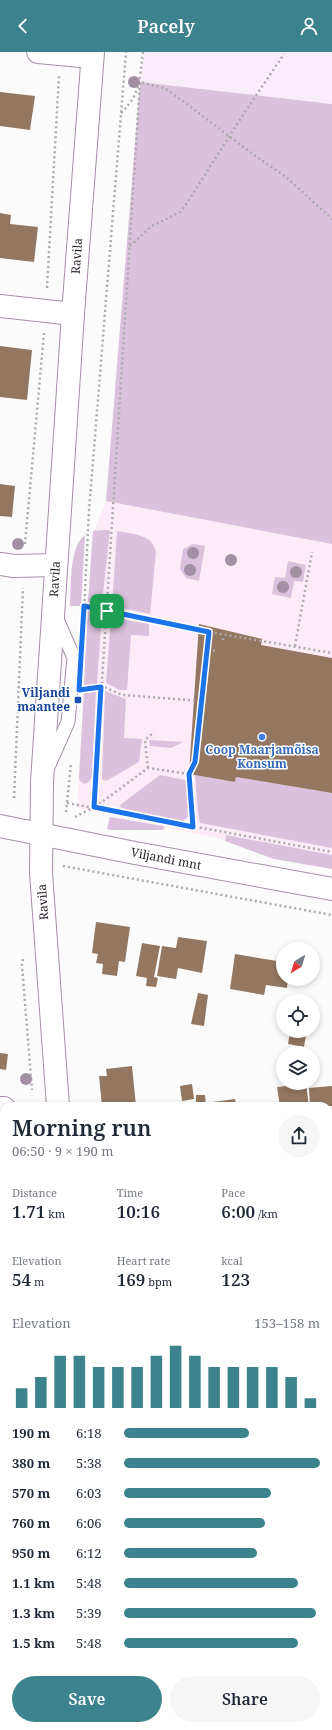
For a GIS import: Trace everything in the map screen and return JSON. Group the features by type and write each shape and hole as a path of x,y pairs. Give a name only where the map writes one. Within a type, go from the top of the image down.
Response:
{"street":[{"path":"38,52 92,55"},
{"name":"Ravila","path":"58,1102 41,873 42,782 72,314 92,55"},
{"path":"0,306 72,314"},
{"path":"0,564 56,565"},
{"name":"Viljandi mnt","path":"0,826 42,833 135,853 332,889"}],"path":[{"path":"83,637 89,511 126,52"},
{"path":"94,807 143,52"},
{"path":"130,246 152,226 180,212 284,54"},
{"path":"121,113 132,102 140,82"},
{"path":"140,82 164,88 286,177 332,219"},
{"path":"14,798 24,565 46,311 58,89"},
{"path":"295,646 312,552"},
{"path":"84,606 223,635 332,653"},
{"path":"193,827 189,774 195,762 209,632"},
{"path":"222,640 223,635"},
{"path":"208,650 217,651"},
{"path":"86,689 101,687 122,695 202,701"},
{"path":"200,719 205,720"},
{"path":"148,768 145,740 154,732"},
{"path":"66,816 72,755"},
{"path":"71,819 94,807 148,768 189,774"},
{"path":"61,802 332,852"},
{"path":"63,866 332,915"}],"shaded area":[{"path":"144,52 332,52 332,104 140,82"},
{"path":"140,82 332,104 332,544 106,501"},
{"path":"106,501 332,544 332,863 77,808 92,536"},
{"path":"110,530 102,604 88,602 93,531"},
{"path":"117,531 135,534 146,538 154,546 156,552 150,614 112,606"},
{"path":"85,535 81,606 70,606 73,557 80,540"},
{"path":"193,544 205,546 199,581 186,578 180,569 183,549"},
{"path":"288,561 306,565 303,582 294,581 291,598 272,594 275,577 285,578"},
{"path":"88,609 102,612 97,684 84,685"},
{"path":"111,617 149,624 149,636 131,635 127,690 120,690 106,683"},
{"path":"96,690 92,777 89,782 84,784 79,778 84,692"},
{"path":"105,691 126,699 124,738 142,739 139,762 106,781 102,779"},
{"path":"149,740 183,742 171,748 150,746"},
{"path":"160,775 186,780 190,812 187,818 182,821 121,808 120,805"},
{"path":"195,775 235,782 236,777 332,793 332,848 200,823"},
{"path":"110,817 163,826 165,828 162,830 111,830 107,829"},
{"path":"226,835 332,855 332,869 274,859 225,841"}],"building":[{"path":"0,92 35,96 30,130 0,126"},
{"path":"0,213 11,215 10,224 38,227 34,262 0,258"},
{"path":"0,346 32,350 27,400 0,397"},
{"path":"0,484 15,486 12,517 0,516"},
{"name":"Coop Maarjamõisa Konsum","path":"199,624 262,639 261,645 332,658 332,793 236,777 235,782 189,774"},
{"path":"96,922 130,927 125,962 119,961 117,976 102,974 103,964 96,963 98,954 92,953"},
{"path":"178,937 207,941 202,973 178,968 176,979 157,976 162,946 176,948"},
{"path":"142,943 160,946 154,977 158,978 156,987 146,986 147,978 136,976"},
{"path":"235,954 276,961 276,986 287,986 287,988 266,985 264,995 230,989"},
{"path":"198,993 208,995 204,1026 191,1024"},
{"path":"289,1038 306,1038 304,1046 288,1044"},
{"path":"0,1053 8,1054 6,1070 0,1069"},
{"path":"132,1066 136,1102 102,1102 99,1076 107,1076 106,1069"},
{"path":"192,1084 194,1099 182,1101 180,1086"},
{"path":"332,1086 332,1102 310,1102 309,1090 320,1090 320,1087"},
{"path":"277,1090 307,1090 308,1102 279,1102"},
{"path":"196,1095 205,1095 206,1102 196,1102"},
{"path":"235,1099 235,1102 213,1102"}],"place":[{"name":"Viljandi maantee","path":"78,700"},
{"name":"Coop Maarjamõisa Konsum","path":"262,737"}],"route":[{"path":"84,606 107,611 209,632 195,762 189,774 193,827 94,807 101,687 79,690 84,606"}]}
